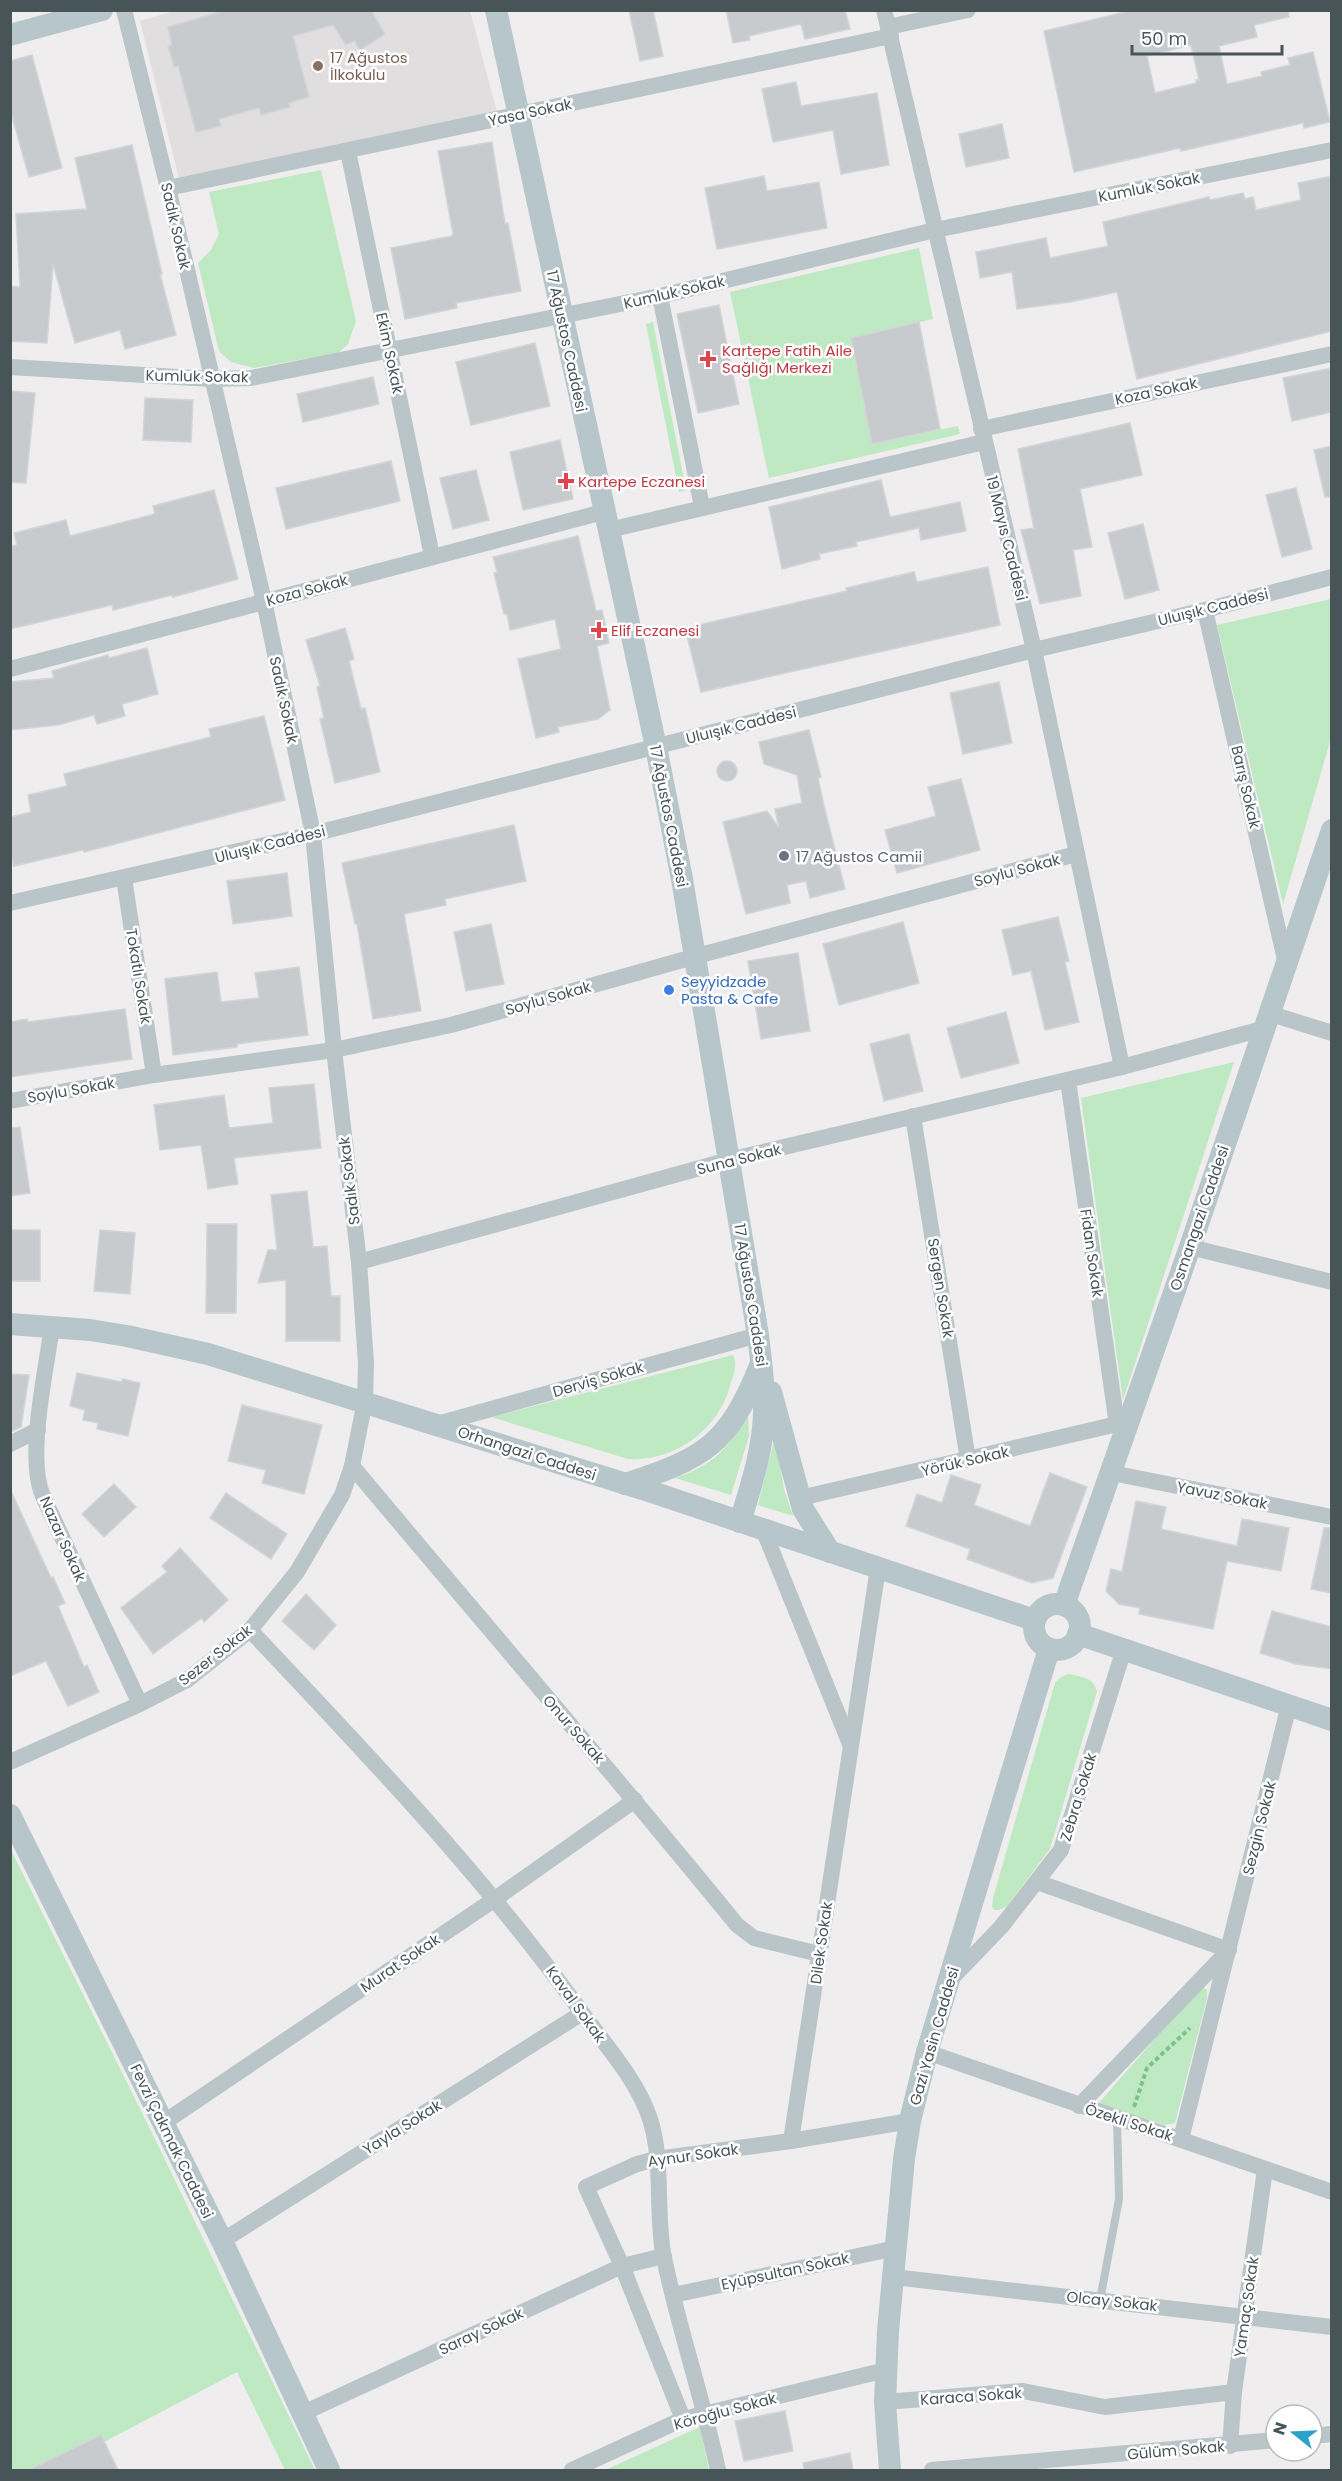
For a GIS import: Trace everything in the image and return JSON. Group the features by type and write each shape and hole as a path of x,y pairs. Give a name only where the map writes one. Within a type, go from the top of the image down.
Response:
{"street":[{"path":"10,35 102,10"},
{"name":"Sadık Sokak","path":"124,10 264,601 313,834 358,1262 366,1363 365,1401"},
{"name":"17 Ağustos Caddesi","path":"481,10 518,115"},
{"name":"17 Ağustos Caddesi","path":"496,10 656,747 696,956 758,1335 764,1395 762,1436 740,1522"},
{"name":"Yasa Sokak","path":"168,188 518,115 887,24 968,10"},
{"name":"19 Mayıs Caddesi","path":"887,24 1034,650 1122,1067"},
{"name":"Kumluk Sokak","path":"10,367 211,378 251,378 660,296 935,230 1332,150"},
{"name":"Ekim Sokak","path":"348,151 432,556"},
{"path":"660,296 702,507"},
{"name":"Koza Sokak","path":"10,669 432,556 606,521 702,507 982,435 1332,354"},
{"name":"Uluışık Caddesi","path":"10,903 313,834 1034,650 1205,610 1332,577"},
{"name":"Barış Sokak","path":"1205,610 1286,964"},
{"name":"Osmangazi Caddesi","path":"1064,1605 1112,1473 1123,1423 1190,1247 1265,1021 1332,830"},
{"name":"Soylu Sokak","path":"10,1101 154,1075 334,1050 451,1025 696,956 1076,854"},
{"name":"Tokatlı Sokak","path":"124,878 154,1075"},
{"path":"1265,1021 1332,1033"},
{"name":"Suna Sokak","path":"358,1262 729,1160 1122,1067 1265,1021"},
{"name":"Fidan Sokak","path":"1068,1080 1123,1423"},
{"name":"Sergen Sokak","path":"913,1116 968,1460"},
{"path":"1190,1247 1332,1282"},
{"name":"Orhangazi Caddesi","path":"10,1324 90,1330 160,1342 365,1401 763,1529 1034,1620"},
{"name":"Nazar Sokak","path":"52,1327 38,1430 36,1458 39,1483 46,1505 140,1704"},
{"name":"Derviş Sokak","path":"437,1424 758,1335"},
{"path":"625,1484 669,1470 716,1441 731,1425 745,1401 762,1362"},
{"path":"762,1362 800,1498 807,1516 830,1552"},
{"name":"Sezer Sokak","path":"10,1762 140,1704 187,1680 250,1630 277,1599 316,1542 342,1494 352,1466 365,1401"},
{"name":"Yörük Sokak","path":"800,1498 1123,1423"},
{"path":"10,1444 38,1430"},
{"name":"Onur Sokak","path":"352,1466 745,1933 764,1942 819,1954"},
{"name":"Yavuz Sokak","path":"1112,1473 1332,1517"},
{"path":"763,1529 850,1745"},
{"name":"Dilek Sokak","path":"791,2141 878,1568"},
{"path":"1052,1604 1064,1605 1078,1618 1078,1634 1070,1646 1056,1650 1049,1649 1043,1646 1034,1634 1034,1620 1044,1607 1052,1604"},
{"name":"Kaval Sokak","path":"250,1630 372,1760 495,1899 539,1953 643,2102 653,2132 663,2256 706,2414 718,2470"},
{"path":"1078,1634 1332,1720"},
{"name":"Gazi Yasin Caddesi","path":"890,2470 885,2402 886,2370 904,2159 910,2121 927,2052 1049,1649"},
{"name":"Zebra Sokak","path":"950,1980 1001,1927 1061,1850 1124,1649"},
{"name":"Sezgin Sokak","path":"1181,2139 1289,1705"},
{"name":"Murat Sokak","path":"164,2123 495,1899 635,1800"},
{"name":"Fevzi Çakmak Caddesi","path":"10,1815 222,2241 329,2470"},
{"path":"1037,1882 1229,1950 1079,2106"},
{"name":"Yayla Sokak","path":"222,2241 582,2013"},
{"name":"Özekli Sokak","path":"927,2052 1079,2106 1124,2117 1332,2192"},
{"name":"Aynur Sokak","path":"683,2419 622,2266 586,2187 637,2164 656,2159 791,2141 910,2121"},
{"name":"Yamaç Sokak","path":"1230,2446 1233,2392 1265,2169"},
{"name":"Eyüpsultan Sokak","path":"673,2295 896,2247"},
{"name":"Saray Sokak","path":"301,2414 622,2266 663,2256"},
{"name":"Olcay Sokak","path":"893,2277 1332,2326"},
{"name":"Köroğlu Sokak","path":"572,2470 683,2419 886,2370"},
{"name":"Karaca Sokak","path":"885,2402 1023,2391 1105,2407 1233,2392"},
{"name":"Gülüm Sokak","path":"932,2470 1068,2465 1264,2442"}],"lane":[{"path":"1100,2300 1119,2199 1124,2117"}],"path":[{"path":"1124,2117 1147,2068 1215,2005"}],"shaded area":[{"name":"17 Ağustos İlkokulu","path":"178,10 470,11 497,112 179,178 140,21"}],"green space":[{"path":"321,170 356,321 348,344 338,353 254,368 231,362 219,351 198,263 211,250 219,234 209,192"},
{"path":"919,248 933,319 851,338 872,444 958,426 960,434 769,478 730,292"},
{"path":"653,322 686,490 679,492 646,324"},
{"path":"1331,599 1331,738 1283,904 1217,625"},
{"path":"1234,1062 1123,1400 1081,1098"},
{"path":"733,1355 734,1374 724,1402 715,1416 692,1440 662,1455 645,1459 628,1459 491,1417"},
{"path":"748,1413 749,1436 731,1495 675,1478 699,1468 719,1454 727,1446"},
{"path":"775,1437 784,1489 793,1516 758,1505"},
{"path":"1069,1674 1090,1680 1097,1691 1050,1849 1007,1906 995,1910 992,1907 993,1898 1055,1683 1061,1677"},
{"path":"10,1848 154,2137 315,2470 285,2470 237,2372 104,2442 100,2435 29,2470 11,2470"},
{"path":"1201,1986 1207,1990 1207,1998 1175,2123 1165,2125 1098,2104"},
{"path":"700,2427 709,2470 605,2470"}],"building":[{"path":"227,10 371,10 385,34 360,50 354,41 346,45 333,25 293,36 309,97 289,103 290,107 261,115 259,108 219,119 221,126 196,132 178,66 174,67 168,46 172,45 168,27"},
{"path":"629,10 653,10 663,56 640,61"},
{"path":"726,10 845,10 850,29 805,39 801,24 749,36 750,40 733,43"},
{"path":"1134,10 1288,10 1289,17 1254,25 1257,37 1219,46 1227,84 1262,76 1261,72 1290,65 1288,58 1313,52 1330,122 1304,128 1303,123 1181,151 1180,148 1074,172 1044,31","holes":["1191,45 1199,80 1196,80 1196,83 1155,93 1147,56"]},
{"path":"32,55 62,168 29,177 10,109 10,61"},
{"path":"796,82 801,106 877,93 889,165 841,174 833,130 773,142 762,89"},
{"path":"1002,124 1009,158 966,167 959,134"},
{"path":"492,142 505,224 508,223 521,291 456,303 457,308 405,319 391,248 453,234 438,151"},
{"path":"132,145 162,274 160,274 176,335 125,349 120,330 75,343 53,264 47,343 10,341 10,286 20,287 16,214 87,209 75,158"},
{"path":"764,176 767,191 819,182 827,228 717,249 705,188"},
{"path":"1332,176 1332,331 1137,379 1117,292 1070,302 1017,309 1012,272 980,278 976,252 1046,238 1050,258 1108,246 1103,222 1209,197 1210,200 1243,193 1245,199 1253,197 1256,210 1301,200 1298,183"},
{"name":"Kartepe Fatih Aile Sağlığı Merkezi","path":"719,305 739,404 698,413 677,314"},
{"path":"919,322 940,429 872,444 851,338"},
{"path":"535,343 550,406 471,425 456,362"},
{"path":"1332,368 1332,412 1292,421 1283,378"},
{"path":"373,377 379,404 303,422 297,394"},
{"path":"10,391 35,393 26,483 10,482"},
{"path":"145,398 193,400 191,442 143,440"},
{"path":"1130,423 1142,475 1080,489 1092,547 1073,550 1081,596 1040,604 1021,530 1034,528 1018,449"},
{"path":"560,440 573,499 523,510 510,452"},
{"path":"1332,446 1332,497 1325,497 1314,450"},
{"path":"391,461 400,501 286,529 276,488"},
{"path":"476,470 489,520 453,529 440,478"},
{"path":"881,480 890,517 960,502 966,531 921,540 919,528 856,542 857,546 819,554 820,559 782,569 769,507"},
{"path":"1296,488 1312,549 1282,557 1266,495"},
{"path":"214,490 238,579 173,597 172,595 113,610 112,605 10,629 10,546 17,545 14,533 66,520 70,536 155,514 153,506"},
{"path":"1143,524 1159,590 1125,599 1108,533"},
{"path":"578,536 596,611 602,610 609,643 597,646 610,710 598,719 558,727 559,732 536,738 518,659 561,649 555,619 510,630 494,573 497,572 493,557"},
{"path":"988,567 1000,625 701,692 685,628 847,591 846,588 914,572 917,582"},
{"path":"345,628 354,659 349,661 361,709 365,708 380,772 335,783 320,719 324,718 317,687 320,686 306,640"},
{"path":"147,648 158,694 122,704 125,716 97,724 94,715 58,725 10,730 10,682 54,678 52,671 108,655 109,658"},
{"path":"999,682 1012,743 963,754 950,693"},
{"path":"264,716 285,800 84,852 83,850 14,866 10,851 10,817 31,812 28,795 67,786 64,774 211,737 209,729"},
{"name":"17 Ağustos Camii","path":"809,730 821,777 818,778 824,806 845,889 810,898 806,881 787,885 790,903 746,914 723,822 767,811 779,828 775,809 802,803 797,775 764,764 759,742"},
{"path":"727,761 734,764 737,771 734,778 727,781 720,778 717,771 720,764"},
{"path":"961,779 980,850 897,873 885,830 936,816 928,787"},
{"path":"514,825 526,881 445,899 446,905 404,914 421,1011 373,1019 357,924 355,924 342,863"},
{"path":"287,873 292,916 233,924 227,881"},
{"path":"1058,917 1069,961 1065,962 1079,1022 1045,1030 1031,971 1013,975 1002,930"},
{"path":"903,922 919,983 839,1005 823,944"},
{"path":"491,924 504,984 466,991 454,932"},
{"path":"798,953 810,1031 761,1039 748,961"},
{"path":"299,967 308,1035 173,1055 165,979 217,972 221,1002 259,998 255,973"},
{"path":"125,1009 132,1059 10,1077 10,1022 27,1019 28,1022"},
{"path":"1006,1012 1019,1063 961,1078 947,1028"},
{"path":"909,1034 923,1091 884,1101 870,1044"},
{"path":"314,1084 321,1148 234,1158 238,1184 208,1189 201,1145 160,1150 154,1105 224,1095 229,1128 273,1123 269,1088"},
{"path":"20,1127 30,1193 10,1196 10,1128"},
{"path":"307,1191 313,1247 327,1246 331,1296 340,1296 340,1341 286,1341 286,1280 258,1283 268,1250 277,1250 271,1195"},
{"path":"207,1224 237,1224 236,1313 206,1313"},
{"path":"10,1230 40,1230 40,1281 10,1281"},
{"path":"100,1230 135,1233 130,1294 94,1291"},
{"path":"77,1373 122,1382 122,1379 140,1383 128,1436 97,1429 98,1423 83,1420 85,1410 70,1406"},
{"path":"10,1374 29,1375 21,1427 10,1432"},
{"path":"242,1405 322,1425 304,1494 262,1483 266,1470 228,1461"},
{"path":"1050,1473 1087,1487 1053,1578 1032,1583 967,1559 970,1549 906,1526 917,1494 942,1503 951,1475 981,1485 974,1505 1030,1526"},
{"path":"114,1484 136,1507 104,1537 82,1514"},
{"path":"10,1489 65,1603 58,1606 84,1667 87,1665 99,1692 68,1706 46,1661 10,1676"},
{"path":"226,1493 287,1534 271,1559 210,1518"},
{"path":"1136,1501 1166,1507 1161,1529 1237,1546 1242,1519 1289,1528 1281,1571 1227,1561 1213,1629 1139,1614 1140,1608 1119,1604 1106,1591 1111,1569 1122,1572"},
{"path":"1324,1528 1332,1528 1332,1593 1311,1589"},
{"path":"180,1548 228,1600 204,1622 202,1618 153,1654 121,1608 167,1572 162,1566"},
{"path":"306,1594 336,1625 314,1650 282,1621"},
{"path":"1272,1611 1332,1627 1332,1669 1296,1664 1260,1653"},
{"path":"785,2411 793,2451 744,2461 735,2421"},
{"path":"101,2435 118,2470 29,2470"},
{"path":"850,2453 853,2470 804,2470 803,2463"}],"place":[{"name":"17 Ağustos İlkokulu","path":"318,66"},
{"name":"Kartepe Fatih Aile Sağlığı Merkezi","path":"708,359"},
{"name":"Kartepe Eczanesi","path":"566,481"},
{"name":"Elif Eczanesi","path":"599,630"},
{"name":"17 Ağustos Camii","path":"784,856"},
{"name":"Seyyidzade Pasta & Cafe","path":"669,990"}]}
